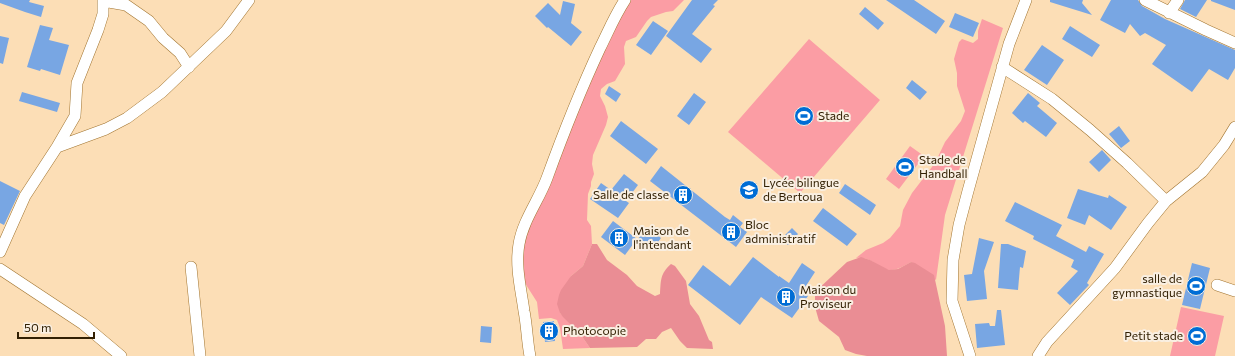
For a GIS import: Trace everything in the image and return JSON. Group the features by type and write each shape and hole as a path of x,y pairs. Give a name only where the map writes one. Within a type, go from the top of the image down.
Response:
{"street":[{"path":"57,147 106,129 127,118 162,92 226,32 249,0"},
{"path":"530,356 519,276 518,245 524,224 544,184 583,83 616,14 625,0"},
{"path":"970,356 952,301 952,260 959,225 1002,67 1026,0"},
{"path":"1145,0 1235,43"},
{"path":"1169,12 1178,0"},
{"path":"0,252 25,196 75,116 77,83 98,30 103,14 103,1 126,5 149,21 163,38 180,53 189,67"},
{"path":"1002,67 1052,99 1090,130 1166,201"},
{"path":"1038,356 1047,342 1115,268 1166,201 1202,172 1224,145 1235,127"},
{"path":"191,267 200,356"},
{"path":"0,269 82,324 121,356"},
{"path":"1217,285 1235,291"}],"shaded area":[{"path":"627,0 684,0 673,11 651,17 636,37 626,41 624,47 625,64 615,81 607,84 601,89 600,96 608,117 593,155 592,164 594,174 588,194 587,220 591,226 592,244 583,266 571,276 560,313 581,335 590,348 563,349 560,328 557,320 551,318 539,319 537,302 523,280 521,244 557,147"},
{"path":"982,19 1003,28 945,215 936,280 911,262 898,269 889,270 866,259 856,258 866,250 883,243 890,238 900,226 903,210 912,193 935,163 945,142 961,121 965,111 957,86 957,73 954,59 959,42 962,39 973,43 978,39 978,31"},
{"name":"Stade","path":"809,39 880,100 800,193 728,132"},
{"name":"Stade de Handball","path":"910,146 924,156 899,189 886,179"},
{"path":"592,244 597,244 607,260 627,275 637,286 655,296 660,294 661,281 665,271 671,264 675,266 686,281 690,304 699,316 709,340 712,342 713,349 687,348 671,328 662,332 656,339 646,339 637,347 590,348 581,335 560,313 557,304 561,290 571,276 583,266"},
{"path":"861,257 889,270 898,269 911,262 934,275 945,326 947,356 867,356 856,354 845,350 839,337 819,321 815,307 815,292 847,262"},
{"name":"Petit stade","path":"1181,307 1224,316 1215,356 1170,356"}],"building":[{"path":"0,0 30,0 29,2 44,6 41,17 0,3"},
{"path":"692,0 718,0 713,5 715,6 692,34 712,49 701,63 666,36"},
{"path":"886,0 914,0 945,21 936,34"},
{"path":"1050,0 1083,0 1082,3 1092,15 1050,2"},
{"path":"1111,0 1138,0 1142,6 1165,19 1235,50 1235,68 1228,80 1209,69 1192,92 1152,64 1166,45 1145,33 1140,36 1130,24 1125,33 1100,20"},
{"path":"1185,0 1207,0 1196,17 1180,9"},
{"path":"1235,0 1235,10 1211,1"},
{"path":"563,1 575,4 571,23 582,32 571,46 548,27 547,28 535,16 548,3 560,15"},
{"path":"865,7 884,23 878,30 859,14"},
{"path":"955,13 979,23 973,37 949,27"},
{"path":"653,21 668,31 651,55 636,45"},
{"path":"40,25 53,28 49,40 69,45 60,75 41,69 40,71 27,67"},
{"path":"1070,26 1100,45 1092,57 1062,39"},
{"path":"0,36 9,38 3,64 0,63"},
{"path":"1042,45 1064,60 1047,85 1024,70"},
{"path":"912,80 927,92 920,100 906,88"},
{"path":"609,86 621,94 616,102 605,94"},
{"path":"22,92 60,103 57,112 19,101"},
{"path":"694,93 706,102 689,125 677,116"},
{"path":"1028,93 1040,103 1037,106 1057,123 1046,137 1025,121 1023,123 1012,113"},
{"path":"621,121 658,149 646,164 610,136"},
{"path":"1119,126 1130,141 1121,148 1109,134"},
{"path":"1102,150 1111,160 1099,172 1089,162"},
{"name":"Salle de classe","path":"661,166 725,217 730,220 733,215 743,223 740,227 747,232 736,247 650,181"},
{"name":"Salle de classe","path":"624,174 638,185 626,201 629,203 618,218 590,199 601,183 611,190"},
{"path":"0,181 20,191 4,225 0,223"},
{"path":"845,184 876,205 870,215 839,193"},
{"path":"1078,189 1108,198 1109,195 1127,207 1111,230 1089,215 1085,225 1067,218"},
{"path":"1015,202 1062,225 1056,236 1086,252 1089,246 1104,254 1087,283 1089,285 1070,305 1057,293 1078,271 1071,267 1074,260 1033,239 1034,236 1005,221"},
{"path":"823,208 857,234 847,246 813,221"},
{"name":"Maison de l'intendant","path":"613,221 637,239 625,255 601,237"},
{"path":"647,227 661,238 652,250 638,239"},
{"path":"792,228 798,234 788,245 781,239"},
{"path":"979,238 994,242 984,271 987,299 967,301 964,275 972,274"},
{"path":"1001,244 1008,244 1026,251 1023,268 1020,267 1018,290 998,288"},
{"path":"753,257 789,283 802,263 815,272 802,292 808,296 792,318 761,297 740,325 688,285 703,265 730,286"},
{"name":"salle de gymnastique","path":"1192,263 1210,268 1200,309 1182,305"},
{"path":"997,310 1001,310 1005,345 977,348 975,324 989,323 990,326 995,326"},
{"name":"Photocopie","path":"554,321 555,341 545,342 543,322"},
{"path":"481,326 492,327 491,343 480,342"}],"place":[{"name":"Stade","path":"804,116"},
{"name":"Stade de Handball","path":"905,167"},
{"name":"Lycée bilingue de Bertoua","path":"749,190"},
{"name":"Salle de classe","path":"683,195"},
{"name":"Bloc administratif","path":"731,232"},
{"name":"Maison de l'intendant","path":"619,238"},
{"name":"salle de gymnastique","path":"1196,286"},
{"name":"Maison du Proviseur","path":"786,297"},
{"name":"Photocopie","path":"549,331"},
{"name":"Petit stade","path":"1197,336"}]}
